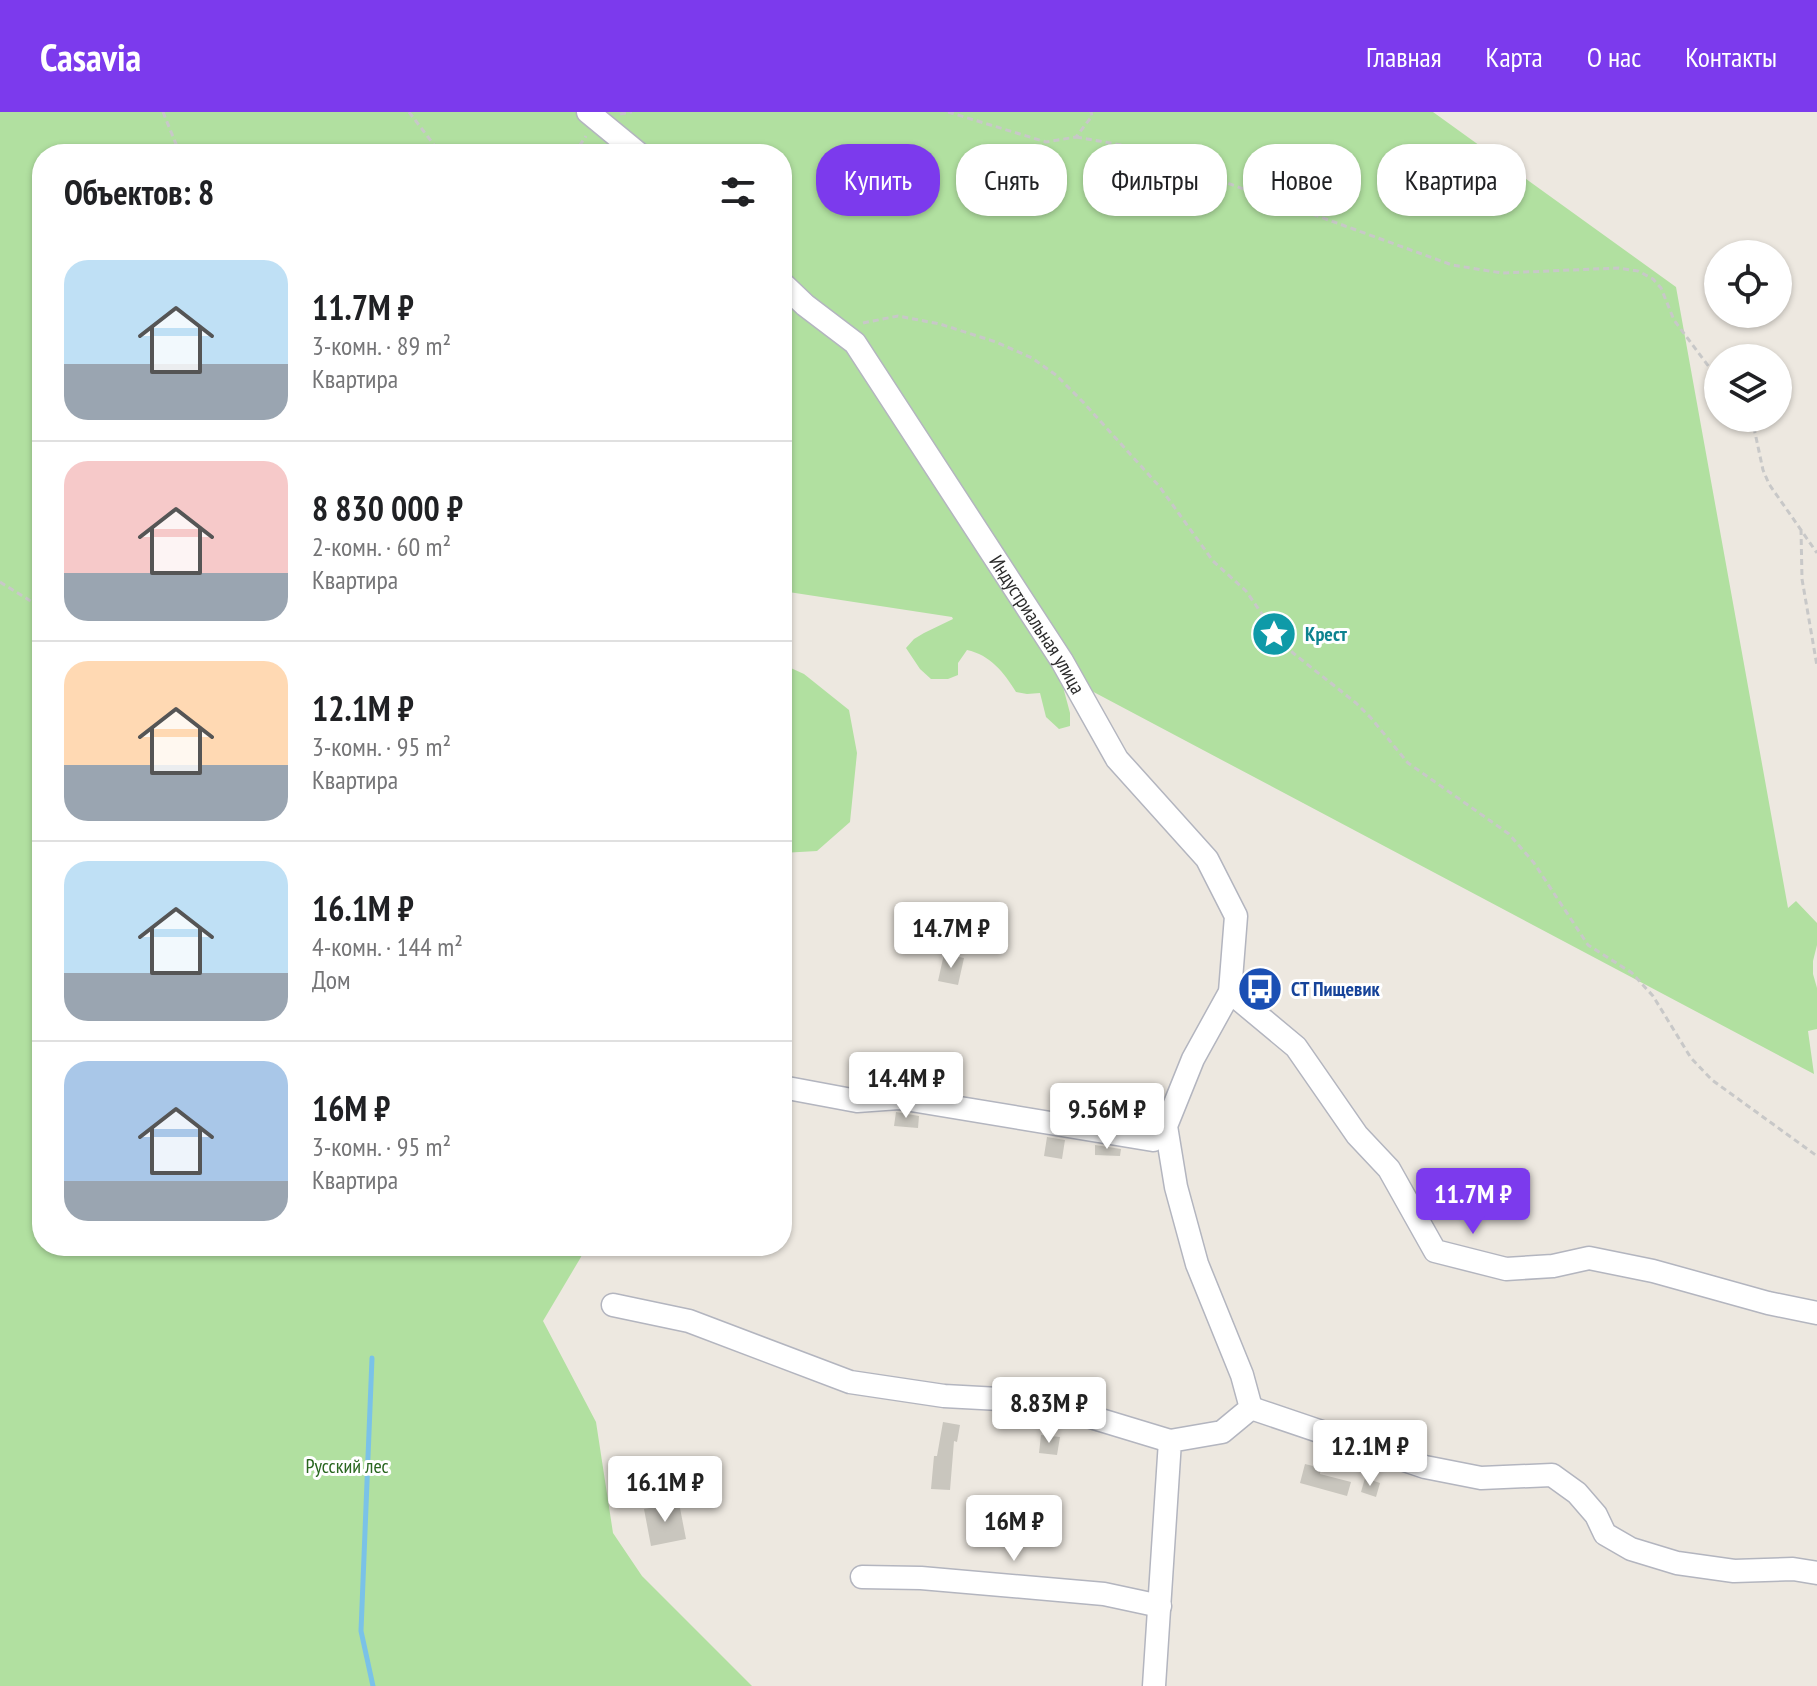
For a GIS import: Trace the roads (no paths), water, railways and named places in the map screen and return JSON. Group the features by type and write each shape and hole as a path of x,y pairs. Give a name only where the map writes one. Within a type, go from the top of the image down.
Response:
{"street":[{"path":"588,112 627,144"},
{"name":"Индустриальная улица","path":"792,293 855,343 1062,661 1117,759 1207,859 1236,916 1230,992"},
{"path":"792,1089 857,1101 899,1098 1153,1140 1166,1126 1193,1059 1230,992 1296,1047 1357,1135 1389,1169 1435,1251 1506,1269 1553,1266 1589,1258 1817,1313"},
{"path":"1166,1126 1176,1187 1197,1264 1242,1375 1251,1408"},
{"path":"613,1305 689,1321 850,1382 944,1396 1038,1401 1170,1441 1222,1432 1251,1408"},
{"path":"1251,1408 1425,1467 1481,1478 1552,1475 1577,1493 1596,1515 1605,1534 1631,1549 1677,1563 1734,1571 1793,1569 1817,1573"},
{"path":"1154,1686 1170,1441"},
{"path":"862,1577 921,1578 1104,1594 1160,1606"}],"waterway":[{"path":"372,1358 361,1631 373,1686"}],"place":[{"name":"Крест","path":"1274,634"},
{"name":"СТ Пищевик","path":"1260,989"}],"park label":[{"name":"Русский лес","path":"347,1466"}]}
